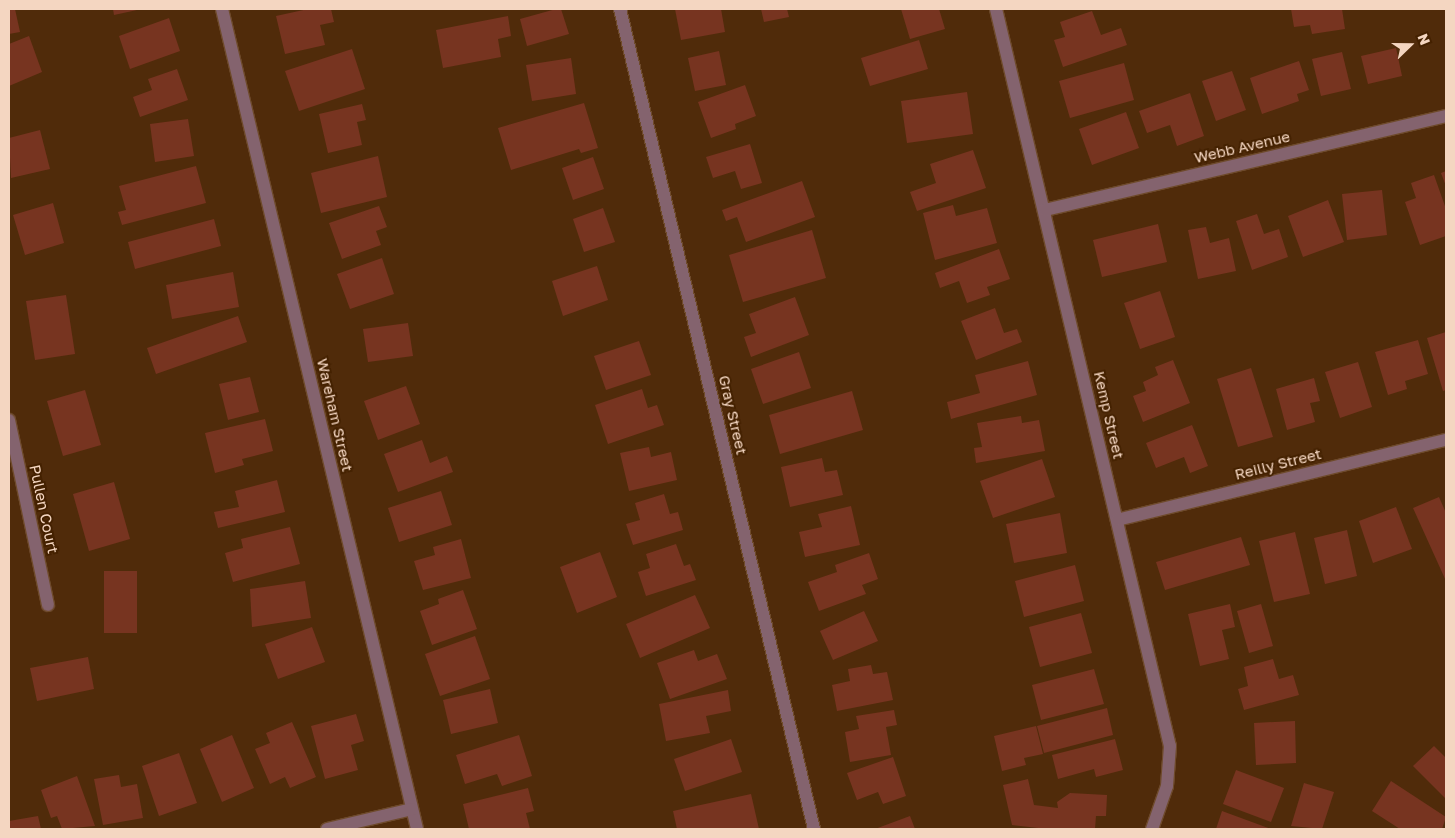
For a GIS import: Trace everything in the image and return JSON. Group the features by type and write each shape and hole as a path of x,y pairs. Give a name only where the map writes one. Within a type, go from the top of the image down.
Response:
{"street":[{"name":"Wareham Street","path":"222,9 417,829"},
{"name":"Gray Street","path":"620,9 814,829"},
{"name":"Kemp Street","path":"996,9 1045,210 1170,746 1167,786 1152,829"},
{"name":"Webb Avenue","path":"1045,210 1446,116"},
{"name":"Pullen Court","path":"9,420 48,605"},
{"name":"Reilly Street","path":"1117,520 1446,440"},
{"path":"328,829 412,809"}],"building":[{"path":"9,9 15,9 20,32 9,34"},
{"path":"113,9 137,9 137,10 114,15"},
{"path":"308,9 331,9 334,22 320,25 325,45 285,54 276,16"},
{"path":"561,9 569,34 527,46 520,19"},
{"path":"675,9 721,9 725,32 681,40"},
{"path":"761,9 787,9 789,17 764,22"},
{"path":"901,9 939,9 945,29 910,39"},
{"path":"1291,9 1342,9 1345,29 1312,34 1310,25 1294,27"},
{"path":"1092,11 1101,35 1121,28 1127,45 1063,67 1054,40 1065,37 1060,22"},
{"path":"508,16 511,36 498,39 501,57 443,68 436,30"},
{"path":"169,18 180,51 130,69 119,36"},
{"path":"29,36 42,72 9,86 9,44"},
{"path":"919,40 928,69 870,86 861,58"},
{"path":"1396,48 1402,76 1368,84 1361,56"},
{"path":"352,49 365,89 299,111 285,71"},
{"path":"719,51 726,85 695,91 688,58"},
{"path":"1342,52 1351,89 1321,96 1312,59"},
{"path":"571,58 576,94 532,101 526,65"},
{"path":"1299,61 1309,90 1297,94 1299,101 1262,114 1250,78"},
{"path":"1124,63 1134,100 1070,118 1059,81"},
{"path":"177,69 188,100 140,117 133,97 152,90 148,79"},
{"path":"1232,71 1246,110 1216,121 1202,81"},
{"path":"745,85 756,116 735,124 736,129 711,138 698,102"},
{"path":"967,92 973,134 907,143 901,101"},
{"path":"1190,93 1204,136 1177,146 1170,125 1147,133 1139,111"},
{"path":"584,103 598,148 581,153 579,149 511,170 498,128"},
{"path":"362,104 366,120 357,122 362,145 328,153 319,114"},
{"path":"1126,112 1139,148 1092,165 1079,129"},
{"path":"188,119 194,156 155,162 150,124"},
{"path":"40,130 50,169 11,178 9,138"},
{"path":"750,144 762,183 741,189 735,171 713,178 706,157"},
{"path":"973,150 986,188 917,211 910,192 936,183 930,164"},
{"path":"378,156 387,197 321,213 311,173"},
{"path":"593,157 604,189 573,200 562,168"},
{"path":"196,166 206,203 122,225 118,212 126,210 119,186"},
{"path":"1446,171 1446,186 1441,173"},
{"path":"1434,175 1446,209 1446,236 1420,245 1405,202 1416,198 1411,183"},
{"path":"802,181 815,217 746,242 737,217 726,221 722,210"},
{"path":"1382,190 1387,235 1347,240 1342,194"},
{"path":"1328,200 1344,242 1303,257 1288,216"},
{"path":"53,203 64,243 25,255 13,215"},
{"path":"953,205 956,216 987,208 997,243 935,260 923,213"},
{"path":"379,206 387,227 376,231 381,245 342,259 329,223"},
{"path":"603,208 615,242 584,252 573,219"},
{"path":"1257,214 1264,234 1279,229 1288,257 1252,270 1236,221"},
{"path":"214,219 221,246 135,269 128,242"},
{"path":"1158,224 1167,262 1102,277 1093,240"},
{"path":"1206,227 1210,243 1229,238 1236,271 1198,279 1188,230"},
{"path":"812,230 826,278 743,302 729,255"},
{"path":"999,249 1010,279 987,287 990,295 967,303 959,281 940,288 935,273"},
{"path":"382,258 394,294 350,309 337,274"},
{"path":"597,266 608,300 563,316 552,281"},
{"path":"233,272 239,307 172,319 166,285"},
{"path":"1160,291 1175,337 1140,349 1124,303"},
{"path":"66,295 75,354 35,360 26,301"},
{"path":"795,297 809,335 751,357 744,337 756,333 749,314"},
{"path":"995,308 1004,333 1017,329 1022,342 976,360 961,321"},
{"path":"238,316 247,342 156,374 147,348"},
{"path":"408,323 413,356 368,362 363,329"},
{"path":"1446,332 1446,390 1443,391 1427,338"},
{"path":"1418,340 1428,374 1405,381 1407,389 1388,395 1375,352"},
{"path":"639,341 651,375 606,390 594,356"},
{"path":"799,352 811,388 763,404 751,369"},
{"path":"1173,360 1190,403 1143,422 1133,396 1146,391 1143,382 1158,375 1155,367"},
{"path":"1028,361 1037,395 951,419 947,402 980,393 975,375"},
{"path":"1358,362 1372,407 1340,418 1325,372"},
{"path":"1251,368 1273,437 1238,447 1217,379"},
{"path":"250,377 259,412 228,420 219,384"},
{"path":"1314,378 1320,401 1310,403 1315,422 1287,430 1276,389"},
{"path":"406,386 420,424 378,440 364,401"},
{"path":"642,389 648,408 657,405 664,425 608,444 595,405"},
{"path":"85,390 101,445 63,456 47,401"},
{"path":"852,391 863,430 780,454 769,415"},
{"path":"1021,416 1022,423 1039,420 1045,451 976,463 974,448 982,447 977,423"},
{"path":"265,419 273,451 242,459 244,465 215,473 205,433"},
{"path":"1192,425 1208,466 1190,473 1184,457 1156,468 1146,443"},
{"path":"422,440 430,463 447,456 453,472 398,492 384,454"},
{"path":"649,447 651,457 671,452 677,480 629,491 620,453"},
{"path":"822,458 825,472 837,470 843,495 790,507 781,467"},
{"path":"1042,459 1055,497 993,518 980,481"},
{"path":"277,480 285,512 218,528 214,512 239,507 235,491"},
{"path":"114,482 130,539 89,551 73,494"},
{"path":"441,491 452,525 399,542 388,508"},
{"path":"664,494 670,514 678,512 683,530 633,545 626,524 640,520 635,503"},
{"path":"1439,497 1446,513 1446,581 1413,508"},
{"path":"851,506 860,545 805,557 799,532 822,527 818,514"},
{"path":"1396,507 1412,549 1373,563 1359,521"},
{"path":"1060,513 1067,553 1014,563 1006,524"},
{"path":"290,527 300,564 233,582 225,553 243,548 241,539"},
{"path":"1347,530 1357,576 1325,584 1314,538"},
{"path":"1295,532 1310,594 1274,602 1259,541"},
{"path":"1241,537 1250,565 1165,590 1156,562"},
{"path":"461,539 471,578 423,590 414,561 435,555 433,547"},
{"path":"676,544 684,566 690,564 696,580 646,596 638,572 650,568 646,554"},
{"path":"600,552 617,597 577,613 560,567"},
{"path":"869,553 878,579 862,585 866,594 819,611 808,582 837,572 835,565"},
{"path":"1075,565 1084,601 1024,617 1015,581"},
{"path":"104,571 137,571 137,633 104,633"},
{"path":"305,581 311,618 252,627 250,589"},
{"path":"463,590 477,629 432,645 420,611 439,604 438,599"},
{"path":"695,595 710,628 640,658 626,624"},
{"path":"1230,604 1235,627 1222,630 1229,659 1200,666 1188,614"},
{"path":"1261,604 1273,646 1249,653 1237,611"},
{"path":"864,611 878,641 833,660 820,631"},
{"path":"1081,613 1092,653 1040,667 1029,627"},
{"path":"312,627 325,662 278,679 265,644"},
{"path":"475,636 490,679 440,696 425,654"},
{"path":"694,650 698,661 717,654 727,679 670,699 657,663"},
{"path":"88,657 94,689 37,701 30,668"},
{"path":"1273,659 1279,679 1293,675 1299,695 1244,710 1238,689 1248,686 1244,667"},
{"path":"871,665 873,674 887,672 893,700 837,711 832,685 850,681 848,669"},
{"path":"1094,669 1104,704 1041,720 1032,685"},
{"path":"490,689 498,723 451,734 443,700"},
{"path":"728,690 731,711 706,716 710,733 666,741 659,704"},
{"path":"1107,708 1113,735 1044,753 1037,726"},
{"path":"894,710 897,725 886,727 891,755 850,762 845,732 859,729 856,716"},
{"path":"356,714 364,741 351,745 358,770 325,779 311,726"},
{"path":"1295,721 1296,763 1256,765 1254,723"},
{"path":"292,722 316,777 290,788 285,777 270,784 255,749 270,743 266,733"},
{"path":"1036,726 1043,754 1024,758 1026,765 1002,771 994,736"},
{"path":"232,735 254,788 222,802 200,749"},
{"path":"519,735 532,776 502,786 497,774 465,784 456,755"},
{"path":"731,739 742,772 685,791 674,759"},
{"path":"1115,739 1123,770 1096,777 1094,769 1058,779 1052,755"},
{"path":"1434,746 1446,758 1446,799 1413,766"},
{"path":"179,753 197,803 159,816 142,766"},
{"path":"893,757 906,796 883,804 878,792 857,800 847,773"},
{"path":"1236,770 1284,788 1271,822 1223,804"},
{"path":"119,775 121,787 137,784 143,818 103,825 94,779"},
{"path":"77,776 95,826 62,829 57,816 51,818 41,790"},
{"path":"1028,779 1034,805 1058,808 1057,802 1070,793 1107,795 1106,816 1096,816 1095,829 1047,829 1012,825 1003,785"},
{"path":"1391,781 1446,817 1442,829 1400,829 1372,811"},
{"path":"1304,783 1334,792 1322,829 1291,826"},
{"path":"528,788 534,811 526,813 530,829 469,829 463,804"},
{"path":"751,794 759,829 677,829 673,811"},
{"path":"1222,811 1271,829 1216,829"},
{"path":"38,816 41,829 9,829 9,821"},
{"path":"910,816 915,829 875,829"}]}
